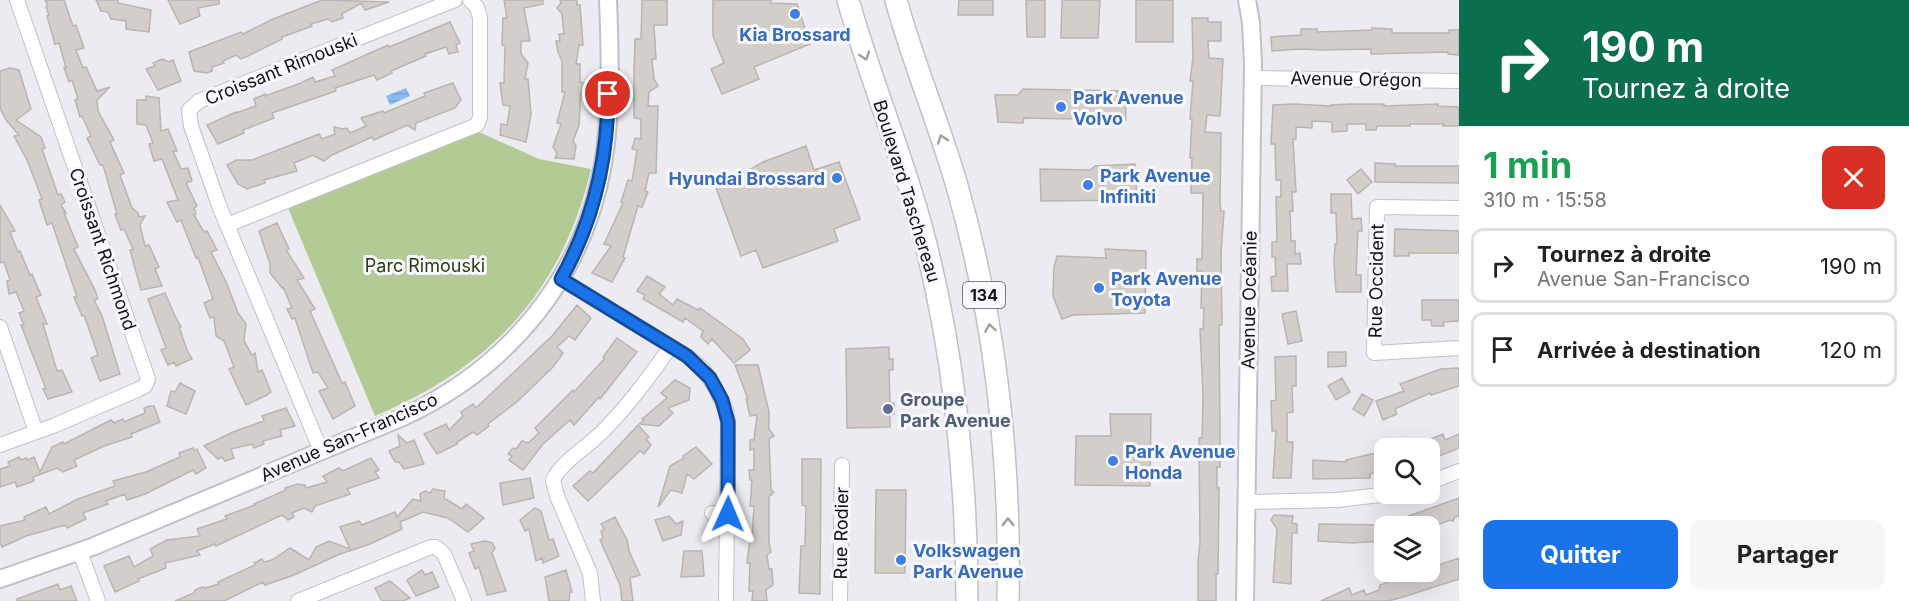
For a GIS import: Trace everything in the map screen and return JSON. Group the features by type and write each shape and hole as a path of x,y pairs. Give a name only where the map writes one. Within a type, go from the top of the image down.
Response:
{"main road":[{"name":"Boulevard Taschereau","path":"848,0 912,196 937,292 958,435 967,601"},
{"name":"134","path":"896,0 956,180 976,255 986,306 998,377 1005,443 1009,532 1008,601"}],"street":[{"name":"Croissant Richmond","path":"0,445 137,390 145,386 148,378 17,0"},
{"name":"Croissant Rimouski","path":"321,451 227,225 191,126 189,110 194,104 455,0"},
{"path":"227,225 477,125 480,117 480,18 477,7 470,0"},
{"name":"Avenue San-Francisco","path":"0,579 80,552 413,412 464,382 486,366 519,335 561,279 586,224 598,186 608,115 608,0"},
{"name":"Avenue Océanie","path":"1245,601 1252,78 1251,23 1247,0"},
{"name":"Avenue Orégon","path":"1252,78 1459,81"},
{"name":"Rue Occident","path":"1459,208 1377,207 1374,353 1459,348"},
{"path":"561,279 671,346 702,369 716,388 726,410 729,438 726,601"},
{"path":"0,327 36,432"},
{"path":"593,601 590,573 554,489 553,480 560,470 595,439 628,404 671,346"},
{"name":"Rue Rodier","path":"840,601 842,465"},
{"path":"1440,478 1459,471"},
{"path":"1246,502 1329,501 1374,496"},
{"path":"712,513 728,514"},
{"path":"298,601 431,547 436,547 444,554 464,601"},
{"path":"80,552 98,601"}],"green space":[{"name":"Parc Rimouski","path":"479,132 539,159 591,169 578,213 561,253 540,289 515,321 486,349 453,374 416,397 375,416 288,208"}],"water":[{"path":"406,88 410,96 390,105 386,96"}],"building":[{"path":"45,0 64,0 84,48 76,50 83,68 86,67 97,91 110,87 97,100 98,111 114,140 110,142 124,173 120,175 132,208 139,217 145,216 140,225 145,246 149,245 159,267 155,269 162,286 141,290 130,250 133,249 124,229 121,230 115,214 117,214 103,165 100,165 87,138 91,136 82,116 80,117 75,100 78,99 72,80 69,82 64,68 66,68 59,43 55,44"},
{"path":"96,0 118,0 118,3 151,10 149,32 126,29 126,21 111,19 108,12 101,11"},
{"path":"168,0 219,0 219,4 198,8 200,16 180,24"},
{"path":"322,0 389,2 365,10 361,3 342,14 343,18 332,22 328,19 311,24 312,26 282,37 241,59 236,55 223,61 224,63 212,67 212,71 207,73 194,71 189,52 241,32 243,34 273,19"},
{"path":"504,0 543,0 543,4 524,8 530,41 521,41 521,54 528,63 525,79 528,79 531,114 526,142 500,135 501,124 507,125 510,106 503,105 500,83 504,83 503,18 507,18"},
{"path":"560,0 577,0 577,5 580,5 583,45 579,45 576,64 580,64 580,82 584,83 584,94 581,93 579,125 573,141 576,146 574,159 555,158 557,153 553,147 561,124 557,123 565,92 562,92 562,61 556,41 560,41 559,34 564,34 562,14 557,8 561,3"},
{"path":"642,0 667,0 667,25 654,25 656,59 652,59 654,79 658,86 649,92 648,106 658,106 656,173 649,173 645,191 648,192 642,207 638,206 623,257 625,258 612,282 592,273 611,246 604,244 623,203 621,202 628,180 632,181 637,150 632,149 635,138 641,139 641,119 634,118 634,73 635,39 641,39"},
{"path":"713,0 771,0 771,3 797,4 810,44 754,67 759,79 722,94 711,69 724,63 713,36"},
{"path":"959,0 993,0 993,15 958,15"},
{"path":"1026,0 1045,0 1045,37 1027,37"},
{"path":"1062,0 1100,0 1098,38 1061,38"},
{"path":"1136,0 1173,0 1173,42 1136,42"},
{"path":"1192,18 1208,18 1208,22 1221,22 1221,41 1208,41 1209,58 1223,59 1220,116 1207,115 1205,132 1221,133 1220,204 1221,211 1224,211 1221,254 1222,325 1219,325 1220,467 1217,467 1217,488 1219,488 1216,601 1198,601 1199,438 1202,438 1203,395 1200,329 1203,329 1204,308 1201,308 1202,271 1197,271 1197,259 1202,259 1203,193 1191,193"},
{"path":"450,22 460,43 456,45 458,52 449,54 446,47 425,54 426,56 391,71 392,73 377,80 374,75 335,88 336,91 272,113 274,118 243,130 244,133 218,144 207,125 256,106 254,99 265,94 265,96 313,77 315,82 335,76 332,70 388,45 389,47"},
{"path":"1372,28 1392,29 1392,33 1449,33 1449,30 1459,30 1459,55 1448,54 1448,52 1371,54 1371,49 1272,51 1271,37 1301,35 1301,29 1317,29 1317,32 1372,30"},
{"path":"162,59 169,62 173,60 181,81 158,90 146,69 155,66 153,63"},
{"path":"10,68 19,70 31,109 16,120 41,137 45,148 42,149 58,195 61,194 65,202 61,205 78,247 74,249 95,290 98,299 94,300 102,316 120,374 100,381 91,358 98,355 84,315 82,316 74,297 77,297 52,223 47,225 39,200 42,199 27,160 14,136 19,135 6,120 0,108 0,71"},
{"path":"453,83 461,100 455,108 416,123 415,130 407,125 374,140 372,137 324,161 313,155 294,163 297,171 264,180 265,183 247,189 238,184 227,165 236,160 252,160 319,134 322,139 335,134 334,127 347,128 350,133 366,126 361,118 383,111 384,113 425,96 424,93"},
{"name":"Park Avenue Volvo","path":"1023,89 1125,91 1126,120 1024,118 1023,123 998,122 995,95 1018,95"},
{"path":"146,96 159,98 161,131 168,129 177,151 173,151 181,169 188,168 192,181 186,183 197,206 194,208 196,214 194,215 204,232 207,231 217,250 211,252 238,313 246,324 244,341 252,355 255,353 258,372 262,370 271,392 246,405 229,369 234,367 224,341 216,336 214,317 210,318 204,303 213,299 198,257 196,258 181,220 177,222 167,202 178,200 162,159 154,161 149,144 153,143 146,125 137,124 137,100 146,100"},
{"path":"1384,104 1384,106 1438,104 1438,106 1459,107 1459,126 1410,124 1410,126 1377,126 1376,130 1366,130 1366,124 1347,124 1347,131 1332,132 1332,122 1312,121 1312,128 1296,127 1296,139 1293,139 1296,192 1292,192 1293,211 1290,211 1291,241 1295,241 1295,254 1300,253 1301,264 1287,264 1288,291 1272,291 1271,277 1276,276 1272,242 1277,242 1276,197 1281,197 1281,180 1276,180 1275,144 1271,144 1273,105 1331,106"},
{"path":"806,146 814,170 839,162 860,219 834,229 838,241 763,268 756,250 741,256 715,185 731,179 730,176"},
{"path":"1375,163 1395,164 1395,166 1459,166 1459,183 1375,182"},
{"name":"Park Avenue Infiniti","path":"1135,164 1137,200 1041,201 1040,169 1090,170 1095,166"},
{"path":"1361,169 1372,182 1358,194 1347,180"},
{"path":"1331,194 1351,194 1352,219 1361,218 1362,231 1358,231 1356,275 1361,275 1361,292 1336,292 1334,262 1335,244 1337,244 1336,213 1331,213"},
{"path":"0,205 15,231 10,232 18,252 20,251 41,295 36,297 47,324 43,324 57,371 62,370 72,392 48,399 43,389 46,389 21,325 24,325 19,313 24,311 16,292 9,294 7,281 10,280 4,262 0,263"},
{"path":"277,223 289,249 286,250 304,278 297,280 315,309 310,311 342,383 345,382 355,406 333,419 319,391 328,388 318,372 313,373 295,318 292,319 287,309 292,308 283,287 270,273 270,264 259,231"},
{"path":"1395,229 1459,231 1459,253 1409,253 1409,256 1394,256"},
{"name":"Park Avenue Toyota","path":"1105,249 1146,251 1145,313 1073,315 1062,319 1053,296 1054,267 1057,256 1106,258"},
{"path":"647,276 665,287 659,294 673,305 677,299 698,310 700,308 743,339 750,350 734,363 712,339 708,344 701,337 703,331 685,318 683,322 643,299 645,295 637,291"},
{"path":"165,293 181,327 179,327 192,359 176,366 174,362 168,365 161,350 166,348 148,299"},
{"path":"1422,300 1459,300 1459,321 1443,322 1444,326 1432,326 1431,320 1422,320"},
{"path":"577,305 591,318 575,340 569,336 557,347 563,353 553,367 518,401 477,435 473,432 457,444 437,454 424,434 446,424 449,430 463,416 461,412 473,404 476,408 552,336"},
{"path":"1296,311 1302,341 1288,344 1282,314"},
{"path":"617,338 637,352 600,399 599,397 574,425 570,420 543,444 523,470 509,460 512,456 508,454 513,448 516,449 522,441 528,443 539,433 535,428 573,390 574,392 605,358 603,357"},
{"path":"889,347 889,359 893,359 893,370 889,370 890,403 894,403 894,414 890,414 890,427 847,428 846,349"},
{"path":"1328,352 1346,352 1346,366 1328,367"},
{"path":"1296,356 1296,386 1292,386 1293,412 1287,413 1287,442 1293,442 1291,478 1273,478 1276,431 1272,431 1271,401 1276,400 1275,357"},
{"path":"735,365 758,365 769,412 769,429 774,436 769,439 771,490 774,492 769,497 771,552 767,555 769,569 772,569 773,585 766,590 767,601 752,601 753,591 749,591 750,563 747,563 750,538 752,538 754,506 750,506 752,480 750,480 749,470 754,470 754,449 750,450 750,440 754,440 757,415 750,416 746,399 748,399"},
{"path":"1459,368 1459,386 1431,395 1430,393 1395,409 1397,414 1383,420 1376,401 1404,391 1400,384 1441,369"},
{"path":"1342,378 1350,392 1336,400 1328,386"},
{"path":"675,380 690,388 689,400 668,408 673,413 659,426 639,424 667,398 661,393"},
{"path":"180,383 195,391 186,414 167,406 171,391 175,392"},
{"path":"1362,394 1373,400 1364,416 1353,409"},
{"path":"154,406 160,422 131,434 132,437 104,446 74,460 77,466 63,472 57,468 33,477 34,481 17,487 15,482 0,487 0,469 10,466 8,462 19,457 21,460 26,458 28,460 34,457 40,472 52,447 63,442 64,444 111,420 114,423 123,419 124,422 145,413 144,408"},
{"path":"286,408 295,426 280,430 282,436 263,441 264,444 254,448 252,444 231,449 234,458 225,461 222,457 218,459 204,446 264,421 262,416"},
{"name":"Park Avenue Honda","path":"1110,414 1151,414 1150,486 1075,485 1076,436 1111,436"},
{"path":"638,425 649,437 646,439 651,445 644,454 640,451 588,501 573,486 590,471 593,473"},
{"path":"1443,434 1445,440 1459,434 1459,448 1440,456 1440,438 1433,438"},
{"path":"398,435 407,443 414,440 424,464 404,469 399,462 395,462 389,451 400,446"},
{"path":"696,447 712,464 694,479 687,474 682,493 671,490 658,507 670,466 684,458 683,456"},
{"path":"193,448 194,451 197,449 206,468 196,474 193,470 145,494 127,500 125,494 106,501 108,504 83,513 86,519 67,528 65,525 26,536 2,547 0,526 25,520 24,517 46,507 49,514 78,499 115,486 113,481 146,472 180,457 179,453"},
{"path":"1374,453 1374,473 1370,474 1370,478 1313,479 1313,460 1346,462 1346,460"},
{"path":"371,458 379,470 375,472 379,478 347,489 350,494 315,506 312,512 304,508 292,513 294,517 288,520 282,515 216,546 215,544 197,551 200,555 165,563 166,568 138,579 139,581 115,592 104,566 129,556 134,567 153,556 150,549 167,540 200,536 197,529 227,519 225,516 255,505 286,490 285,488 298,484 305,485 306,488 327,482 323,476 339,468 343,471"},
{"path":"802,459 821,459 820,594 799,593 801,546 805,546 806,506 802,505"},
{"path":"530,478 534,498 503,505 500,483"},
{"path":"433,489 445,491 444,498 462,509 466,504 484,518 468,532 448,518 423,512 400,522 402,529 370,544 340,554 294,575 265,585 263,582 224,601 175,601 202,587 219,584 218,582 255,565 254,563 262,559 264,562 272,560 290,548 309,560 316,547 329,541 350,549 340,527 359,521 362,525 395,512 397,517 413,499 421,501 420,494 425,491 430,493"},
{"path":"876,490 906,490 905,573 875,573"},
{"path":"1459,498 1459,516 1453,521 1440,524 1440,516 1409,516"},
{"path":"535,508 541,511 549,540 553,539 559,556 543,563 542,558 536,561 529,529 525,531 520,520"},
{"path":"1274,515 1293,516 1292,523 1297,524 1297,533 1292,533 1291,584 1273,582 1277,529 1271,520"},
{"path":"669,516 676,524 683,521 681,535 663,541 655,520"},
{"path":"615,517 627,540 629,551 640,575 630,578 633,601 622,601 620,585 600,540 603,538 601,531 604,529 601,524"},
{"path":"1319,524 1374,525 1374,542 1318,541"},
{"path":"485,541 492,543 495,548 492,553 506,591 487,595 479,567 475,569 469,553 474,551 471,544"},
{"path":"684,551 702,551 704,576 681,577"},
{"path":"1459,558 1459,579 1388,601 1321,601 1349,588 1352,595 1364,590 1366,595 1379,590 1380,585 1389,582 1440,582 1440,565"},
{"path":"422,570 425,575 432,572 439,587 416,596 407,580"},
{"path":"566,570 572,592 570,592 569,601 549,601 545,577"},
{"path":"390,581 410,598 403,601 382,601 375,588"},
{"path":"58,584 60,590 71,586 77,601 17,601 17,599"}],"place":[{"name":"Kia Brossard","path":"795,14"},
{"name":"Park Avenue Volvo","path":"1061,107"},
{"name":"Hyundai Brossard","path":"837,178"},
{"name":"Park Avenue Infiniti","path":"1088,185"},
{"name":"Park Avenue Toyota","path":"1099,288"},
{"name":"Groupe Park Avenue","path":"888,409"},
{"name":"Park Avenue Honda","path":"1113,461"},
{"name":"Volkswagen Park Avenue","path":"901,560"}],"route":[{"path":"608,94 608,132 598,186 592,209 561,279 687,356 710,378 722,400 728,422 728,514"}]}
